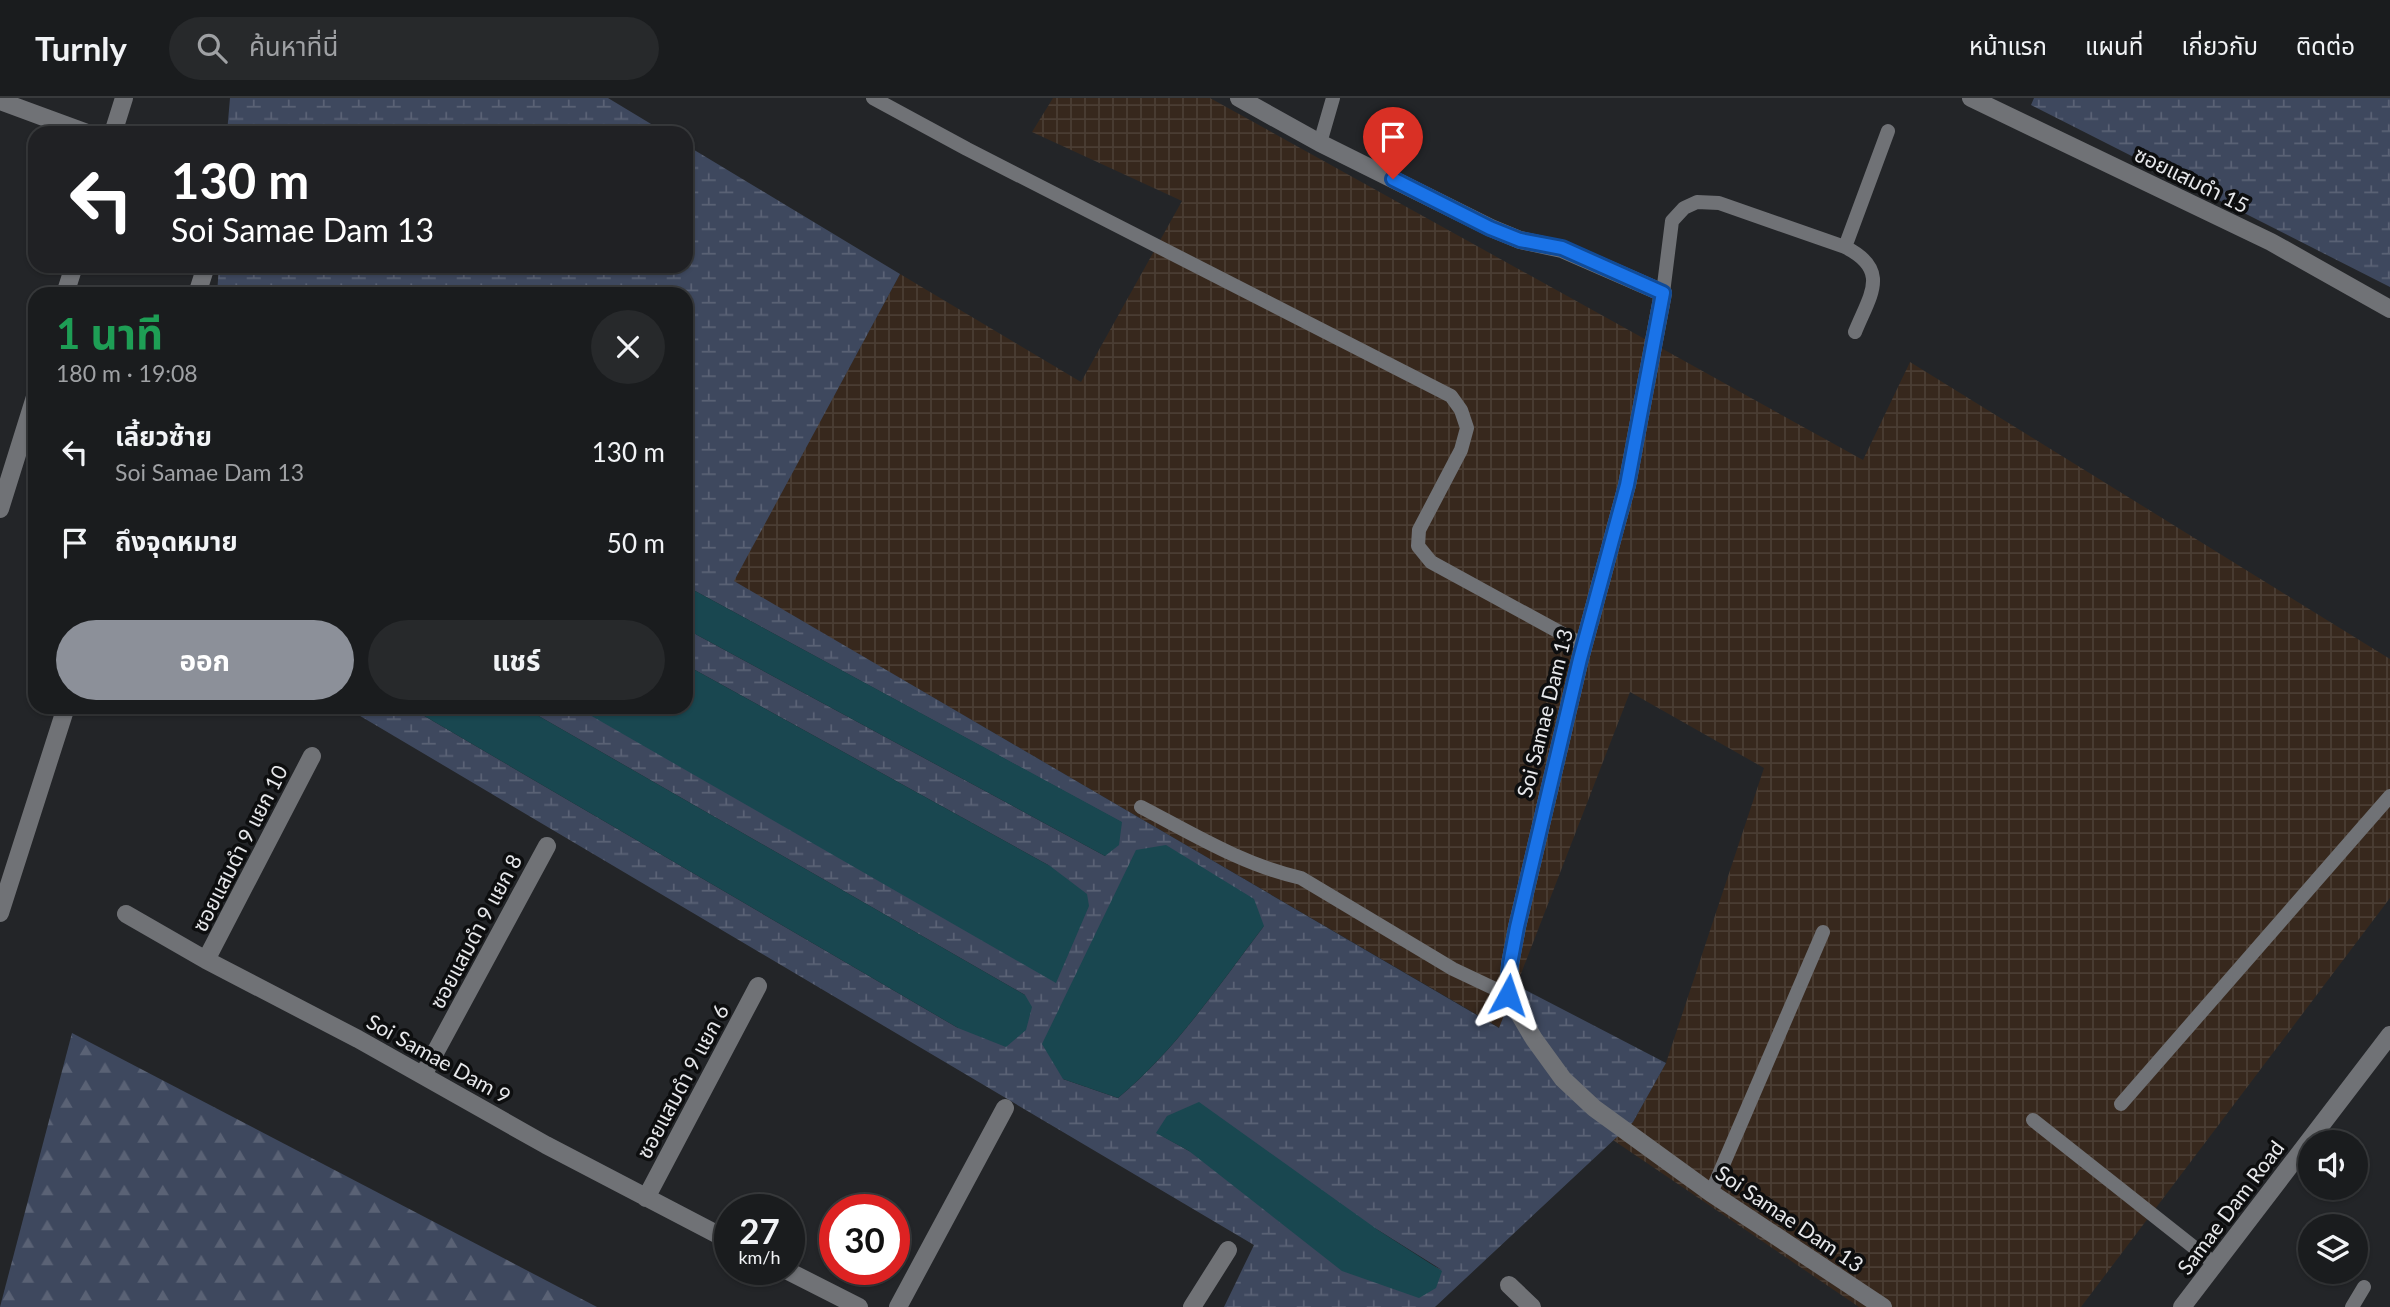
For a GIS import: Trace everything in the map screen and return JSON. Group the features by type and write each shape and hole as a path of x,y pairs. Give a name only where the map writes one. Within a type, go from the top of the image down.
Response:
{"street":[{"path":"115,126 124,98"},
{"path":"1239,98 1320,143 1490,228 1520,240 1562,248 1663,293"},
{"name":"ซอยแสมดำ 15","path":"1971,98 2270,242 2390,309"},
{"path":"0,101 68,126"},
{"name":"Soi Samae Dam 13","path":"1663,293 1627,485 1583,646 1517,927 1508,995 1534,1039 1563,1079 1594,1108 1711,1193 1883,1307"},
{"path":"0,509 28,419"},
{"path":"0,913 64,714"},
{"name":"ซอยแสมดำ 9 แยก 10","path":"206,960 312,756"},
{"name":"ซอยแสมดำ 9 แยก 8","path":"423,1075 547,846"},
{"name":"Soi Samae Dam 9","path":"126,914 546,1145 714,1233"},
{"name":"ซอยแสมดำ 9 แยก 6","path":"646,1198 758,986"},
{"name":"Samae Dam Road","path":"2182,1307 2390,1035"},
{"path":"898,1307 1006,1108"},
{"path":"1192,1307 1228,1250"},
{"path":"805,1280 859,1307"},
{"path":"1509,1285 1532,1307"}],"lane":[{"path":"873,98 967,149 1451,396 1461,410 1467,428 1461,450 1419,530 1418,546 1431,562 1583,646"},
{"path":"1320,143 1333,98"},
{"path":"1845,247 1888,131"},
{"path":"1663,293 1672,221 1684,208 1697,202 1719,203 1845,247 1863,256 1872,272 1874,286 1855,332"},
{"path":"2121,1104 2390,796"},
{"path":"1141,807 1239,858 1275,872 1301,878 1453,969 1508,995"},
{"path":"1711,1193 1823,932"},
{"path":"2033,1119 2216,1264"},
{"path":"2352,1307 2364,1287"}],"shaded area":[{"path":"1053,98 1210,98 1863,460 1910,362 2390,659 2390,898 2081,1307 1859,1307 1613,1140 1633,1122 1666,1063 1764,768 1630,692 1500,1028 733,581 900,274 1081,382 1182,201 1032,132"},
{"path":"693,590 1122,822 1119,845 1105,856 693,633"},
{"path":"693,669 1050,866 1087,894 1089,906 1056,983 588,714 693,714"},
{"path":"421,714 535,714 1025,995 1032,1007 1026,1030 1006,1047 958,1028"},
{"path":"1166,845 1254,899 1264,926 1178,1038 1118,1098 1063,1079 1042,1044 1136,850"},
{"path":"1199,1102 1378,1230 1442,1271 1436,1288 1419,1298 1342,1271 1189,1151 1156,1133 1167,1116"}],"green space":[{"path":"230,98 608,98 654,126 228,126"},
{"path":"2034,98 2390,98 2390,287 2031,105"},
{"path":"693,149 900,274 734,581 1499,1028 1516,985 1666,1063 1633,1122 1435,1307 1224,1307 1254,1245 357,714 421,714 958,1028 1025,995 535,714 597,714 1050,866 693,669 693,633 1105,856 1121,822 693,590 693,287 218,287 218,273 693,273","holes":["1264,926 1213,994 1159,1059 1118,1098 1063,1079","1157,1133 1378,1230 1442,1270 1189,1151"]},
{"path":"72,1033 597,1307 0,1307"}],"route":[{"path":"1393,179 1490,228 1520,240 1562,248 1663,293 1627,485 1580,659 1517,927 1508,995"}]}
